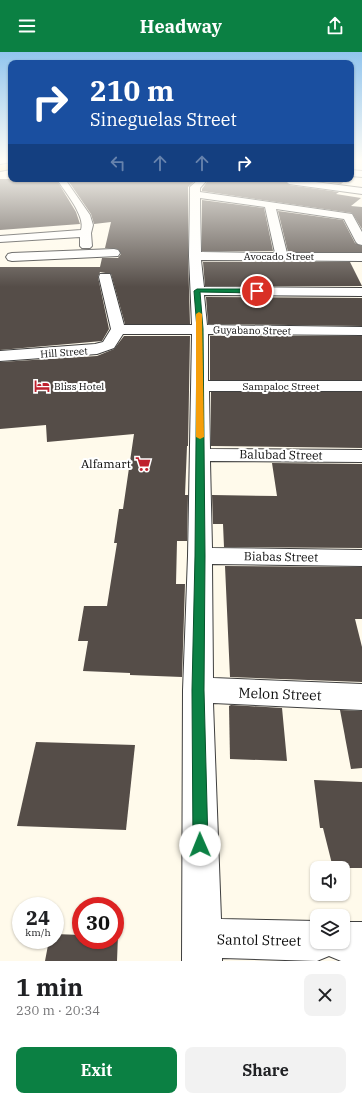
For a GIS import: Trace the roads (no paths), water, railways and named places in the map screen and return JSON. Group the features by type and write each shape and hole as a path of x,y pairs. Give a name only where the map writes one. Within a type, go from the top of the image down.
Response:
{"street":[{"path":"76,201 85,215 88,225 85,233 87,254"},
{"path":"197,201 195,256 200,329 200,556 198,690 202,950"},
{"path":"253,201 270,206 353,213 362,242"},
{"path":"270,206 282,256"},
{"path":"0,239 85,233"},
{"path":"12,257 114,253"},
{"name":"Avocado Street","path":"195,256 362,257"},
{"path":"105,277 118,329"},
{"path":"197,291 362,292"},
{"name":"Guyabano Street","path":"118,329 362,331"},
{"name":"Hill Street","path":"0,356 97,349 109,345 118,329"},
{"name":"Sampaloc Street","path":"199,386 362,386"},
{"name":"Balubad Street","path":"200,455 362,456"},
{"name":"Biabas Street","path":"200,556 362,558"},
{"name":"Melon Street","path":"198,690 362,697"},
{"name":"Santol Street","path":"202,950 310,942"},
{"path":"350,942 362,942"}],"place":[{"name":"Bliss Hotel","path":"42,386"},
{"name":"Alfamart","path":"143,464"}]}
